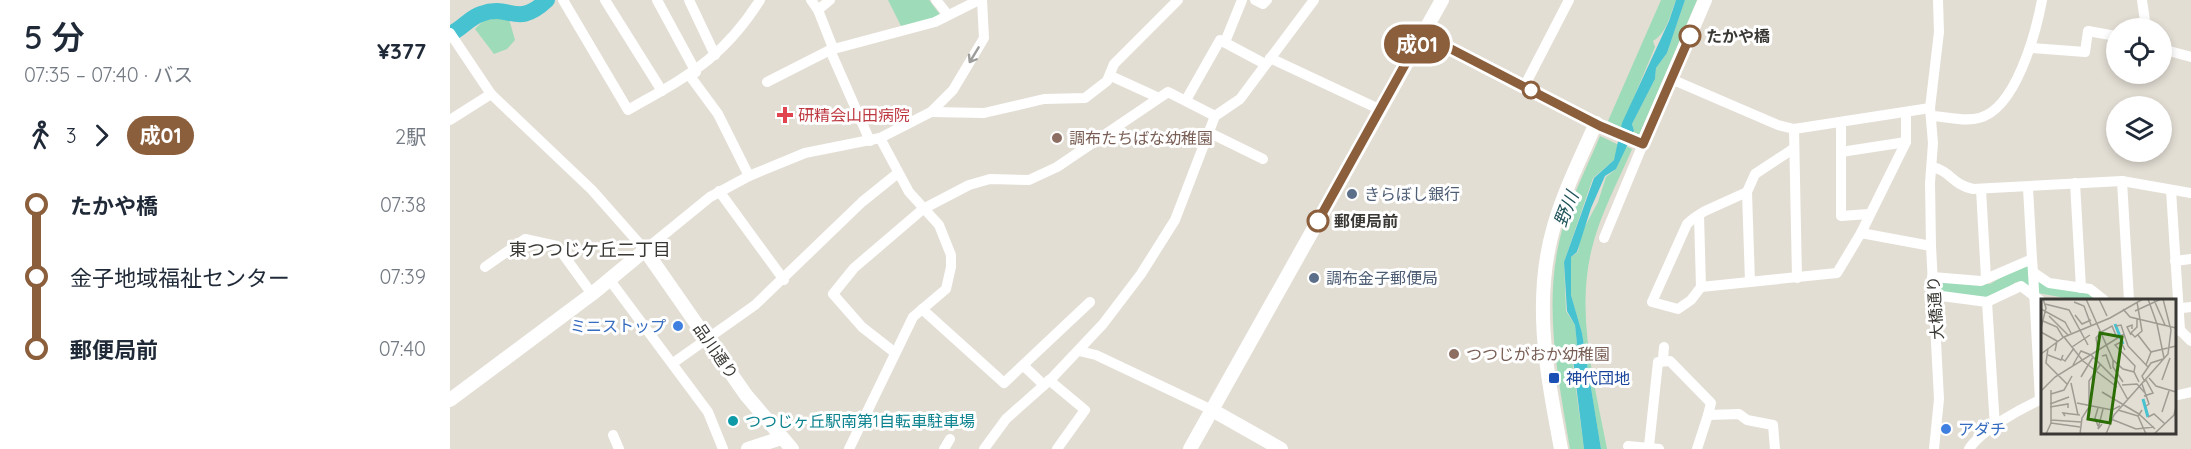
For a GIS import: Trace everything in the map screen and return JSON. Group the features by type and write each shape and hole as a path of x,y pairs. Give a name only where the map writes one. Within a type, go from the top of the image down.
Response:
{"street":[{"path":"563,0 628,110 693,74 737,35 760,0"},
{"path":"605,0 662,91"},
{"path":"657,0 693,74 718,114 749,176"},
{"path":"689,0 715,55"},
{"path":"811,0 818,10 831,49 875,140 923,209 939,225 951,255 946,289 913,317 894,352 861,428 849,449"},
{"path":"818,10 830,0"},
{"path":"936,0 948,15"},
{"path":"450,400 592,294 719,191 805,153 875,140 931,112 953,90 984,38 981,0 935,22 831,49 767,82"},
{"path":"1226,42 1242,0"},
{"path":"1255,0 1263,4 1267,0"},
{"path":"984,449 1006,419 1047,383 1103,324 1162,243 1190,186 1215,116 1240,99 1314,0"},
{"path":"1190,449 1442,0"},
{"path":"1524,87 1569,0"},
{"path":"1604,238 1705,0"},
{"path":"1671,79 1778,125 1794,129 1906,112 1932,112 1978,119 1988,113 2013,86 2031,48 2043,0"},
{"path":"2142,0 2145,18"},
{"name":"大橋通り","path":"1934,449 1939,399 1931,246 1932,112 1940,1"},
{"path":"931,112 984,113 1044,99 1078,100 1095,91 1110,76 1114,64 1171,2"},
{"path":"2031,48 2085,52 2088,31 2106,34"},
{"path":"1422,34 1598,125 1643,144"},
{"path":"451,35 491,94 592,189 645,250"},
{"path":"1186,100 1220,40 1381,110"},
{"path":"2172,52 2191,57"},
{"path":"1110,76 1157,97"},
{"path":"894,352 862,327 833,294 854,268 923,209 969,185 990,179 1029,180 1057,167 1097,142 1157,97 1168,92 1215,116"},
{"path":"450,120 491,94"},
{"path":"1701,287 1837,273 1861,234 1906,142 1906,112"},
{"path":"1841,123 1841,216 1869,214"},
{"path":"1561,449 1542,333 1543,281 1556,219 1598,125"},
{"path":"1794,129 1797,278"},
{"path":"1208,132 1263,159"},
{"path":"1841,152 1906,142"},
{"path":"1750,282 1748,192 1755,174 1794,149"},
{"path":"1932,167 1946,173 1959,186 1981,189 2122,181 2191,193"},
{"path":"673,363 748,310 784,280 862,202 898,173"},
{"path":"2122,181 2129,299"},
{"path":"2076,183 2081,288"},
{"path":"1969,449 1976,440 1995,427 2041,400 2038,300 2033,272 2028,188"},
{"path":"1981,189 1986,278"},
{"path":"2171,190 2176,299"},
{"path":"719,191 784,280"},
{"path":"1699,215 1701,287 1691,300 1678,309 1652,302 1683,229 1699,215 1748,192"},
{"path":"1861,234 1931,246"},
{"path":"485,267 525,239 558,246 592,294"},
{"name":"品川通り","path":"645,250 746,395 792,449"},
{"path":"1932,277 1981,281 2032,259"},
{"path":"2175,261 2191,259"},
{"path":"2033,272 2049,283 2090,289 2103,299"},
{"path":"609,279 708,412 723,449"},
{"path":"1934,295 1987,302 2021,286 2038,300"},
{"path":"922,309 1004,383 1090,302"},
{"path":"1987,302 1995,427"},
{"path":"2191,307 2176,309 2177,330 2191,341"},
{"path":"1663,359 1664,347"},
{"path":"1079,351 1096,355 1212,410 1281,449"},
{"path":"1628,446 1654,448 1658,362 1663,359 1670,361 1711,403 1697,449"},
{"path":"1024,366 1085,410 1057,449"},
{"path":"2176,396 2191,392"},
{"path":"1707,415 1739,414 1747,420 1773,425 1775,449"},
{"path":"613,435 619,449"},
{"path":"750,449 781,438"}],"green space":[{"path":"888,0 929,0 941,16 902,28"},
{"path":"1661,0 1676,0 1665,28 1653,41 1655,47 1621,128 1608,121"},
{"path":"1685,0 1697,0 1639,135 1634,132 1632,124 1655,79 1656,68 1667,53"},
{"path":"509,19 515,40 507,49 494,54 475,29 483,21"},
{"path":"1600,136 1619,145 1614,160 1593,178 1564,262 1566,311 1575,325 1577,344 1572,360 1584,449 1570,449 1554,340 1553,285 1562,230"},
{"path":"1626,146 1632,149 1609,199 1591,252 1585,301 1589,351 1607,449 1601,449 1582,333 1571,295 1571,257 1578,252 1581,234 1598,202 1606,177 1616,169"},
{"path":"2028,265 2043,281 2088,292 2098,299 2071,299 2038,293 2016,282 1993,298 1936,298 1936,280 1990,284"}],"water":[{"name":"野川","path":"1676,0 1685,0 1667,53 1656,68 1655,79 1632,124 1634,131 1616,169 1605,176 1591,208 1577,252 1571,257 1571,295 1582,333 1601,449 1584,449 1573,360 1577,344 1575,325 1567,311 1564,262 1594,178 1614,160 1622,123 1669,21"}],"waterway":[{"path":"450,34 481,14 491,11 528,13 547,0"}],"bus line":[{"name":"成01","path":"1318,221 1422,34 1600,126 1643,144 1690,36"}],"place":[{"name":"たかや橋","path":"1690,36"},
{"name":"研精会山田病院","path":"785,115"},
{"name":"調布たちばな幼稚園","path":"1057,138"},
{"name":"きらぼし銀行","path":"1352,194"},
{"name":"郵便局前","path":"1318,221"},
{"name":"調布金子郵便局","path":"1314,278"},
{"name":"ミニストップ","path":"678,326"},
{"name":"つつじがおか幼稚園","path":"1454,354"},
{"name":"神代団地","path":"1554,378"},
{"name":"つつじヶ丘駅南第1自転車駐車場","path":"733,421"},
{"name":"アダチ","path":"1946,429"}],"district":[{"name":"東つつじケ丘二丁目","path":"590,249"}]}
